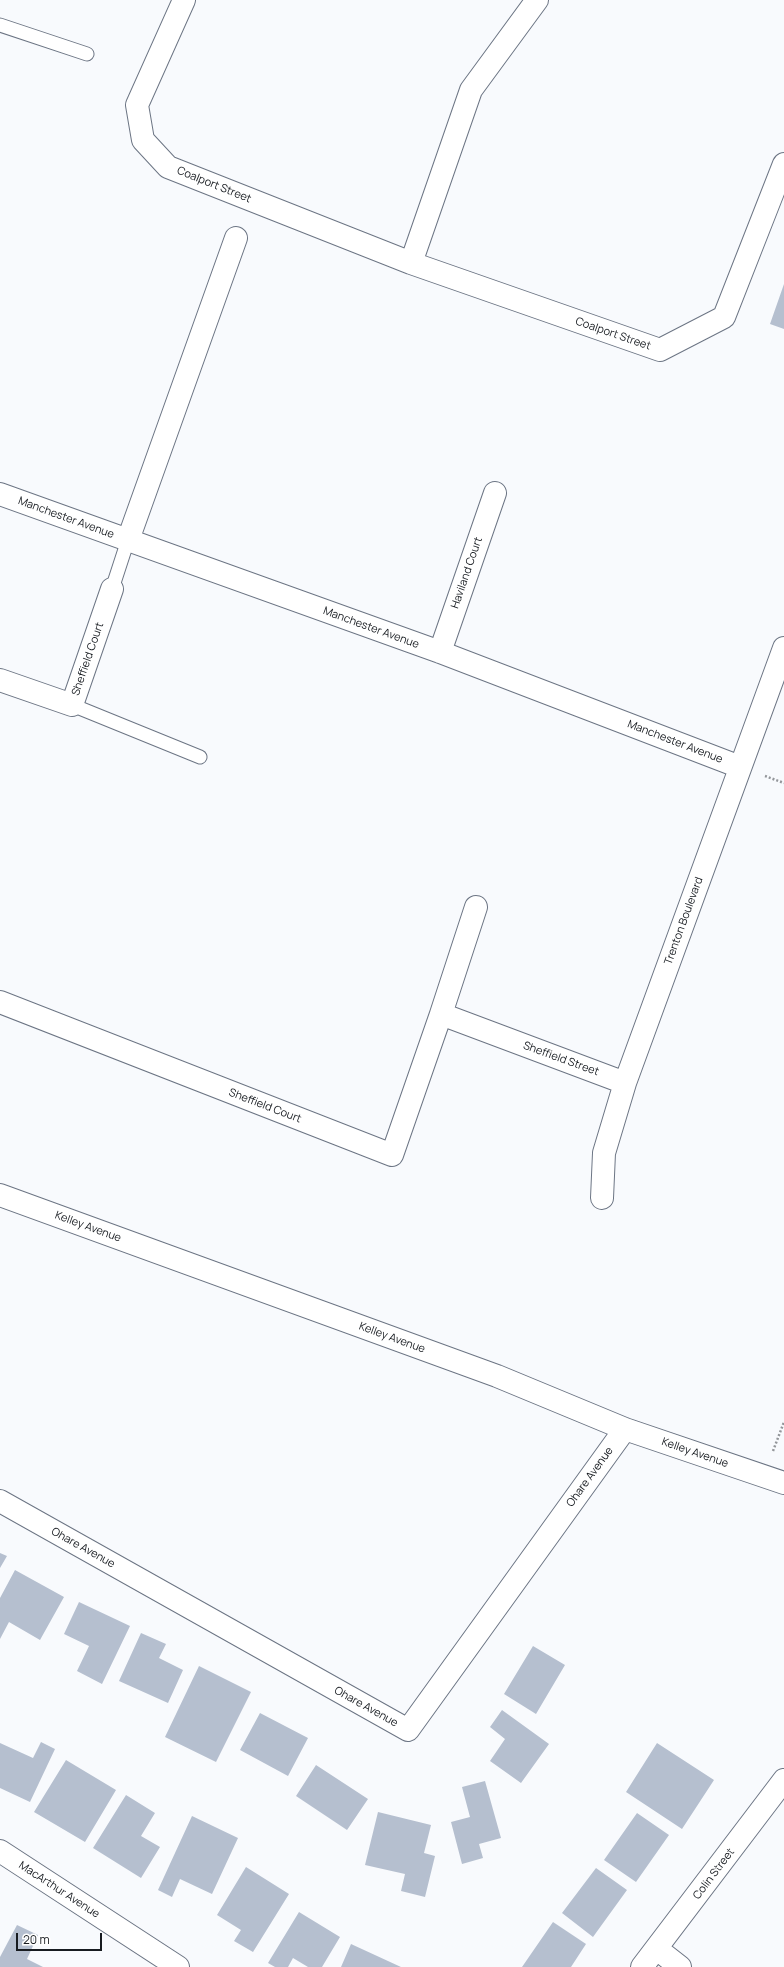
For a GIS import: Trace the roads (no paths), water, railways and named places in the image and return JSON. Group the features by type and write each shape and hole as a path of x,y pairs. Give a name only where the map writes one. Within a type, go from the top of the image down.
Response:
{"street":[{"name":"Coalport Street","path":"184,0 137,105 143,140 168,167 411,263 660,350 724,316 784,164"},
{"path":"411,263 471,90 537,0"},
{"path":"128,540 236,238"},
{"name":"Haviland Court","path":"440,652 495,493"},
{"name":"Manchester Avenue","path":"0,494 440,652 740,767"},
{"name":"Sheffield Court","path":"0,680 72,705 112,588"},
{"name":"Trenton Boulevard","path":"602,1198 604,1153 625,1083 784,648"},
{"name":"Sheffield Court","path":"0,1002 392,1155 476,907"},
{"name":"Sheffield Street","path":"441,1014 625,1083"},
{"name":"Kelley Avenue","path":"0,1195 497,1376 625,1429 784,1483"},
{"name":"Ohare Avenue","path":"0,1501 408,1730 625,1429"},
{"name":"Colin Street","path":"642,1967 784,1780"},
{"name":"MacArthur Avenue","path":"0,1851 178,1967"},
{"path":"657,1949 680,1967"}],"lane":[{"path":"0,25 87,54"},
{"name":"Sheffield Court","path":"112,588 128,540"},
{"path":"72,705 200,757"}]}
